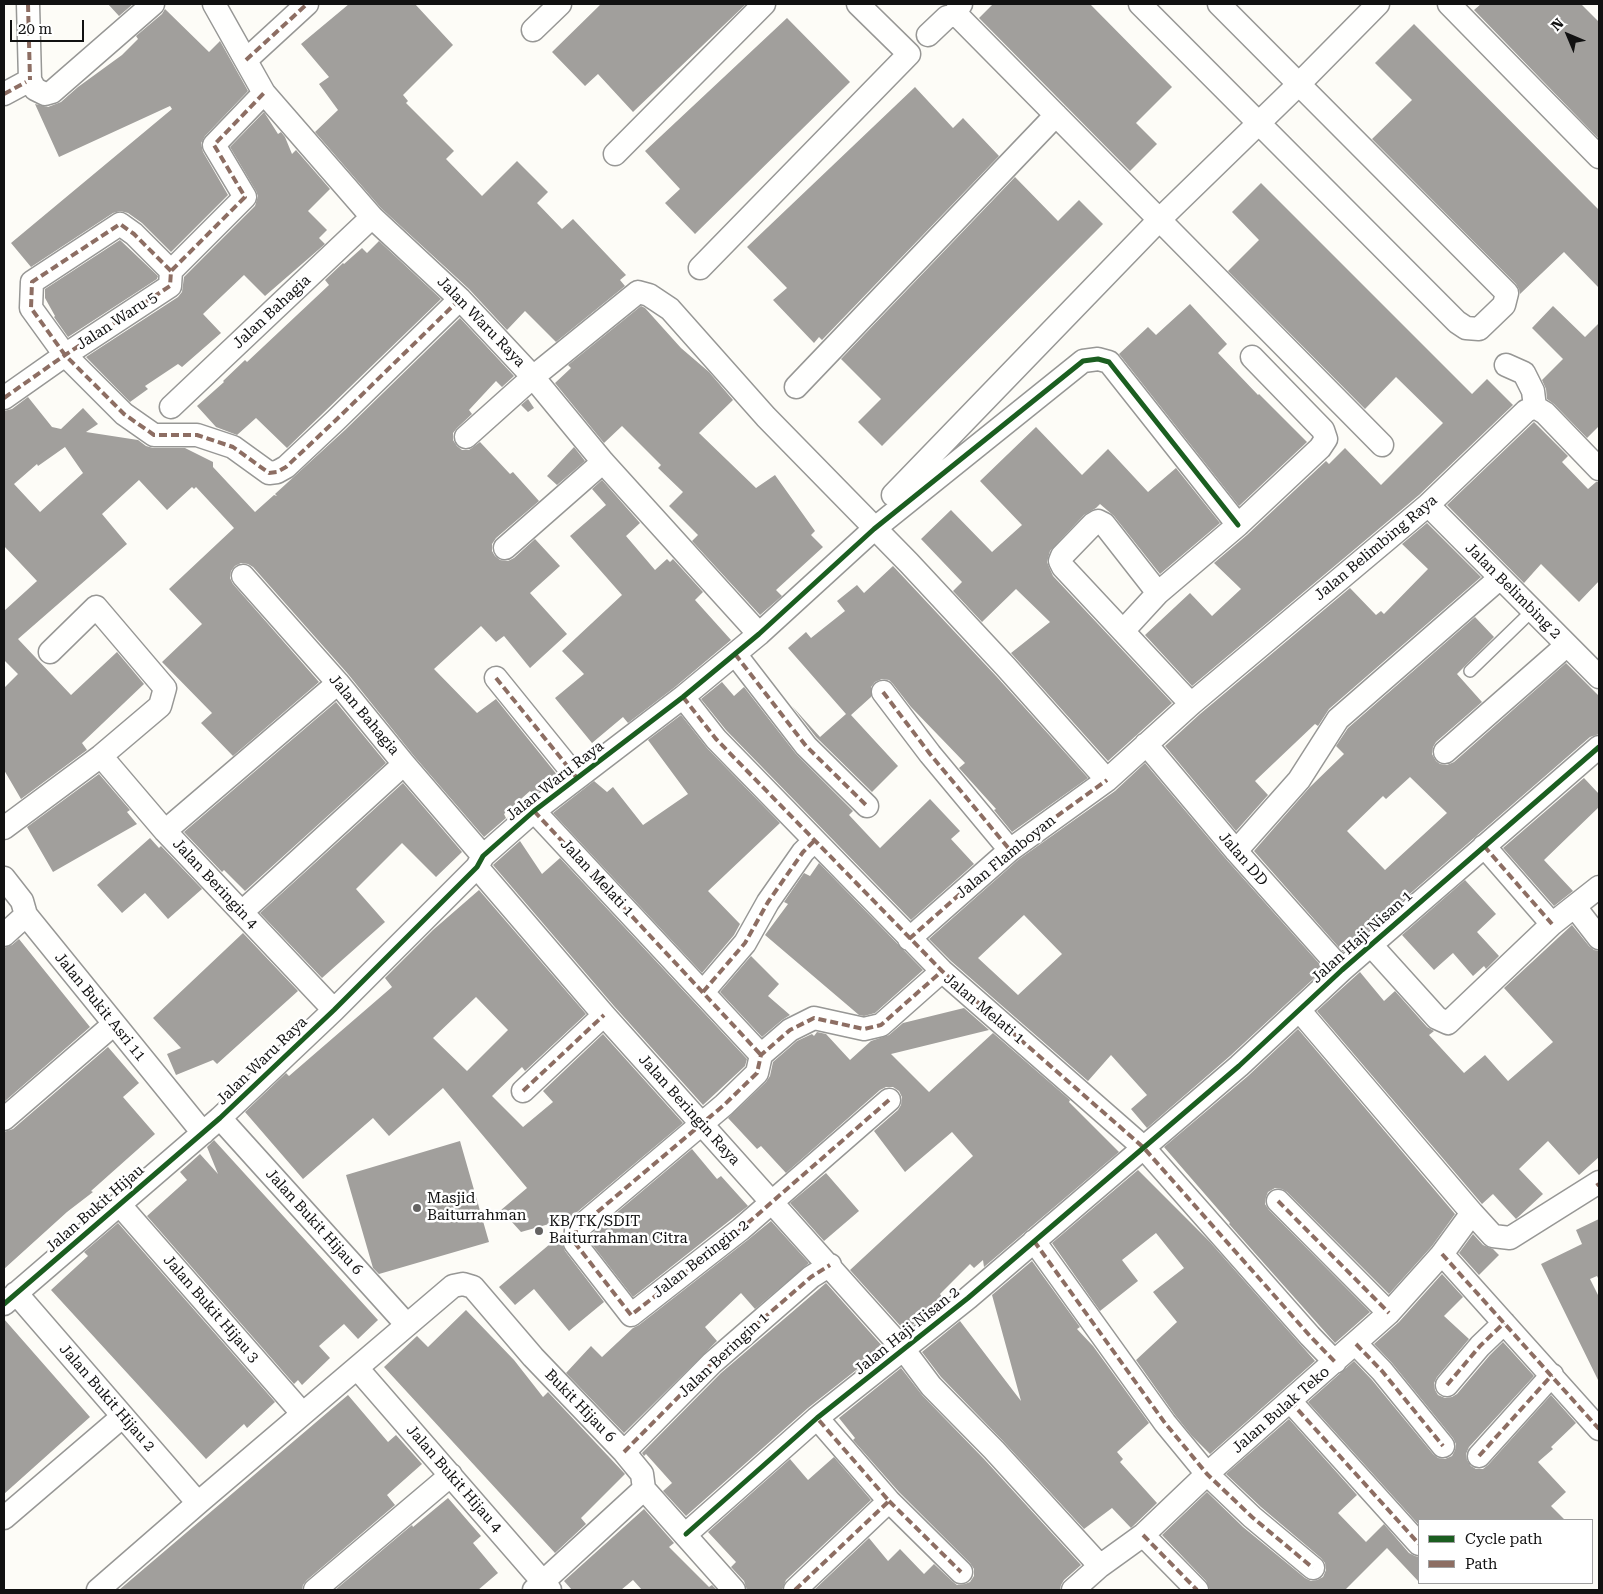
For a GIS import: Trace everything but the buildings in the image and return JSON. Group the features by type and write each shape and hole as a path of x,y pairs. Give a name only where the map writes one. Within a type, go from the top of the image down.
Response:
{"street":[{"path":"28,4 30,80 36,89 45,94 52,92 153,4"},
{"name":"Jalan Waru Raya","path":"214,4 264,93 372,217 460,299 533,377 604,462 759,634"},
{"path":"246,60 307,4"},
{"path":"533,30 560,4"},
{"path":"616,154 764,4"},
{"path":"1140,4 1457,322 1466,328 1479,329 1504,305 1507,293 1219,4"},
{"path":"893,495 1159,220 1378,4"},
{"path":"1450,4 1599,157"},
{"path":"700,268 909,54 871,8"},
{"path":"928,35 947,17 959,9 1056,116 1382,445"},
{"path":"4,94 30,80"},
{"name":"Jalan Waru 5","path":"4,398 65,355 170,286 171,271 245,197 214,145 264,93"},
{"path":"796,387 1056,116"},
{"name":"Jalan Bahagia","path":"171,407 372,217"},
{"path":"171,271 134,234 120,224 32,282 31,308 65,355 124,414 154,435 197,435 233,447 269,473 277,472 286,466 460,299"},
{"path":"466,437 533,377 638,292 649,295 670,309 766,417 909,563 1107,780"},
{"path":"1123,632 1158,593 1238,525 1320,448 1326,439 1323,430 1252,357"},
{"name":"Jalan Waru Raya","path":"203,1133 334,1010 480,861 534,811 683,697 759,634 874,529 1083,361 1098,359 1109,362 1238,525"},
{"path":"1506,365 1524,373 1540,410 1599,469"},
{"name":"Jalan Belimbing Raya","path":"1146,744 1428,505 1526,411 1540,410"},
{"path":"505,548 604,462"},
{"name":"Jalan Belimbing 2","path":"1428,505 1599,677"},
{"path":"1158,593 1104,524 1098,521 1062,556 1060,561 1063,567 1191,704"},
{"name":"Jalan Bahagia","path":"244,576 338,682 480,861"},
{"path":"1236,852 1299,780 1338,719 1500,578"},
{"path":"4,828 101,756 160,706 165,688 96,606 50,652"},
{"path":"1445,752 1567,645"},
{"path":"735,654 806,746 867,806"},
{"path":"496,678 577,778"},
{"path":"165,832 338,682"},
{"path":"883,692 930,754 1010,850"},
{"path":"683,697 716,739 942,971"},
{"name":"Jalan Flamboyan","path":"909,939 1010,850 1107,780 1146,744"},
{"name":"Jalan DD","path":"1146,744 1236,852 1342,970"},
{"name":"Jalan Haji Nisan 1","path":"1143,1146 1239,1066 1342,970 1599,747"},
{"name":"Jalan Beringin 4","path":"101,756 165,832 334,1010"},
{"path":"242,912 404,764"},
{"name":"Jalan Melati 1","path":"534,811 761,1055"},
{"path":"703,992 745,943 768,902 803,852 814,841"},
{"path":"1484,846 1552,924"},
{"name":"Jalan Beringin Raya","path":"480,861 604,1015 771,1203 830,1265 904,1350 931,1386 994,1450 1100,1566"},
{"name":"Jalan Bukit Asri 11","path":"4,878 22,901 26,915 203,1133"},
{"path":"1371,945 1442,1021 1448,1023 1552,924 1599,887"},
{"path":"1575,907 1599,938"},
{"path":"4,935 26,915"},
{"name":"Jalan Melati 1","path":"631,1315 575,1242 576,1230 702,1124 757,1073 761,1055 790,1030 814,1018 864,1029 881,1025 942,971 1143,1146 1335,1362"},
{"path":"1299,1010 1493,1236 1510,1238 1599,1184"},
{"path":"523,1091 604,1015"},
{"path":"4,1119 114,1024"},
{"name":"Jalan Beringin 2","path":"631,1315 741,1230 889,1100"},
{"name":"Jalan Bukit Hijau 6","path":"220,1118 407,1325"},
{"name":"Jalan Bukit Hijau","path":"10,1298 203,1133"},
{"name":"Jalan Haji Nisan 2","path":"686,1534 817,1418 904,1350 1143,1146"},
{"path":"1278,1201 1389,1312"},
{"name":"Jalan Bukit Hijau 3","path":"120,1204 302,1413"},
{"name":"Jalan Bulak Teko","path":"1073,1590 1100,1566 1143,1535 1207,1474 1356,1344 1389,1312 1442,1254 1472,1213"},
{"path":"1034,1241 1166,1423 1207,1474 1252,1517 1313,1568"},
{"path":"1442,1254 1599,1429"},
{"name":"Jalan Beringin 1","path":"624,1452 712,1363 811,1277 830,1265"},
{"name":"Bukit Hijau 6","path":"98,1590 302,1413 453,1286 463,1284 473,1287 533,1357 624,1452 642,1474 644,1489 734,1590"},
{"name":"Jalan Bukit Hijau 2","path":"10,1298 122,1417 198,1503"},
{"path":"1447,1385 1480,1346 1504,1323"},
{"path":"1356,1344 1382,1371 1444,1446"},
{"name":"Jalan Bukit Hijau 4","path":"357,1368 451,1475 543,1588"},
{"path":"1479,1456 1552,1375"},
{"path":"1290,1401 1418,1543"},
{"path":"4,1518 122,1417"},
{"path":"817,1418 889,1501 962,1572"},
{"path":"315,1590 451,1475"},
{"path":"543,1588 644,1489"},
{"path":"795,1590 889,1501"},
{"path":"1143,1535 1197,1590"}],"lane":[{"path":"1470,671 1533,610"}],"marked path":[{"path":"28,4 30,80"},
{"path":"246,60 307,4"},
{"path":"4,94 26,82"},
{"path":"4,398 65,355 170,286 171,271 245,197 214,145 264,93"},
{"path":"171,271 134,234 120,224 32,282 31,308 65,355 124,414 154,435 197,435 233,447 269,473 277,472 286,467 460,299"},
{"path":"735,654 806,746 867,806"},
{"path":"496,678 577,778"},
{"path":"883,692 930,754 1010,850"},
{"path":"683,697 716,739 942,971 1143,1147 1335,1362"},
{"path":"909,939 1010,850 1107,780"},
{"path":"534,811 761,1055"},
{"path":"703,992 745,943 768,902 803,852 814,841"},
{"path":"1484,846 1552,924"},
{"path":"889,1100 741,1229 631,1315 575,1243 576,1230 724,1105 757,1073 761,1055 790,1030 814,1018 864,1029 881,1025 942,971"},
{"path":"523,1091 604,1015"},
{"path":"1278,1201 1389,1313"},
{"path":"1034,1241 1165,1423 1207,1474 1252,1517 1313,1568"},
{"path":"1442,1254 1599,1429"},
{"path":"624,1452 712,1363 811,1277 830,1265"},
{"path":"1447,1385 1480,1346 1504,1323"},
{"path":"1356,1344 1382,1371 1443,1446"},
{"path":"1479,1456 1552,1375"},
{"path":"1290,1401 1418,1543"},
{"path":"795,1590 889,1501 817,1418"},
{"path":"889,1501 961,1572"},
{"path":"1143,1535 1197,1590"}],"cycle path":[{"path":"4,1304 220,1118 334,1010 477,867 483,856 534,811 683,697 759,634 874,529 1083,361 1098,359 1109,362 1238,525"},
{"path":"686,1534 817,1418 968,1298 1239,1066 1342,970 1599,747"}],"place":[{"name":"Masjid Baiturrahman","path":"417,1208"},
{"name":"KB/TK/SDIT Baiturrahman Citra","path":"539,1231"}]}
